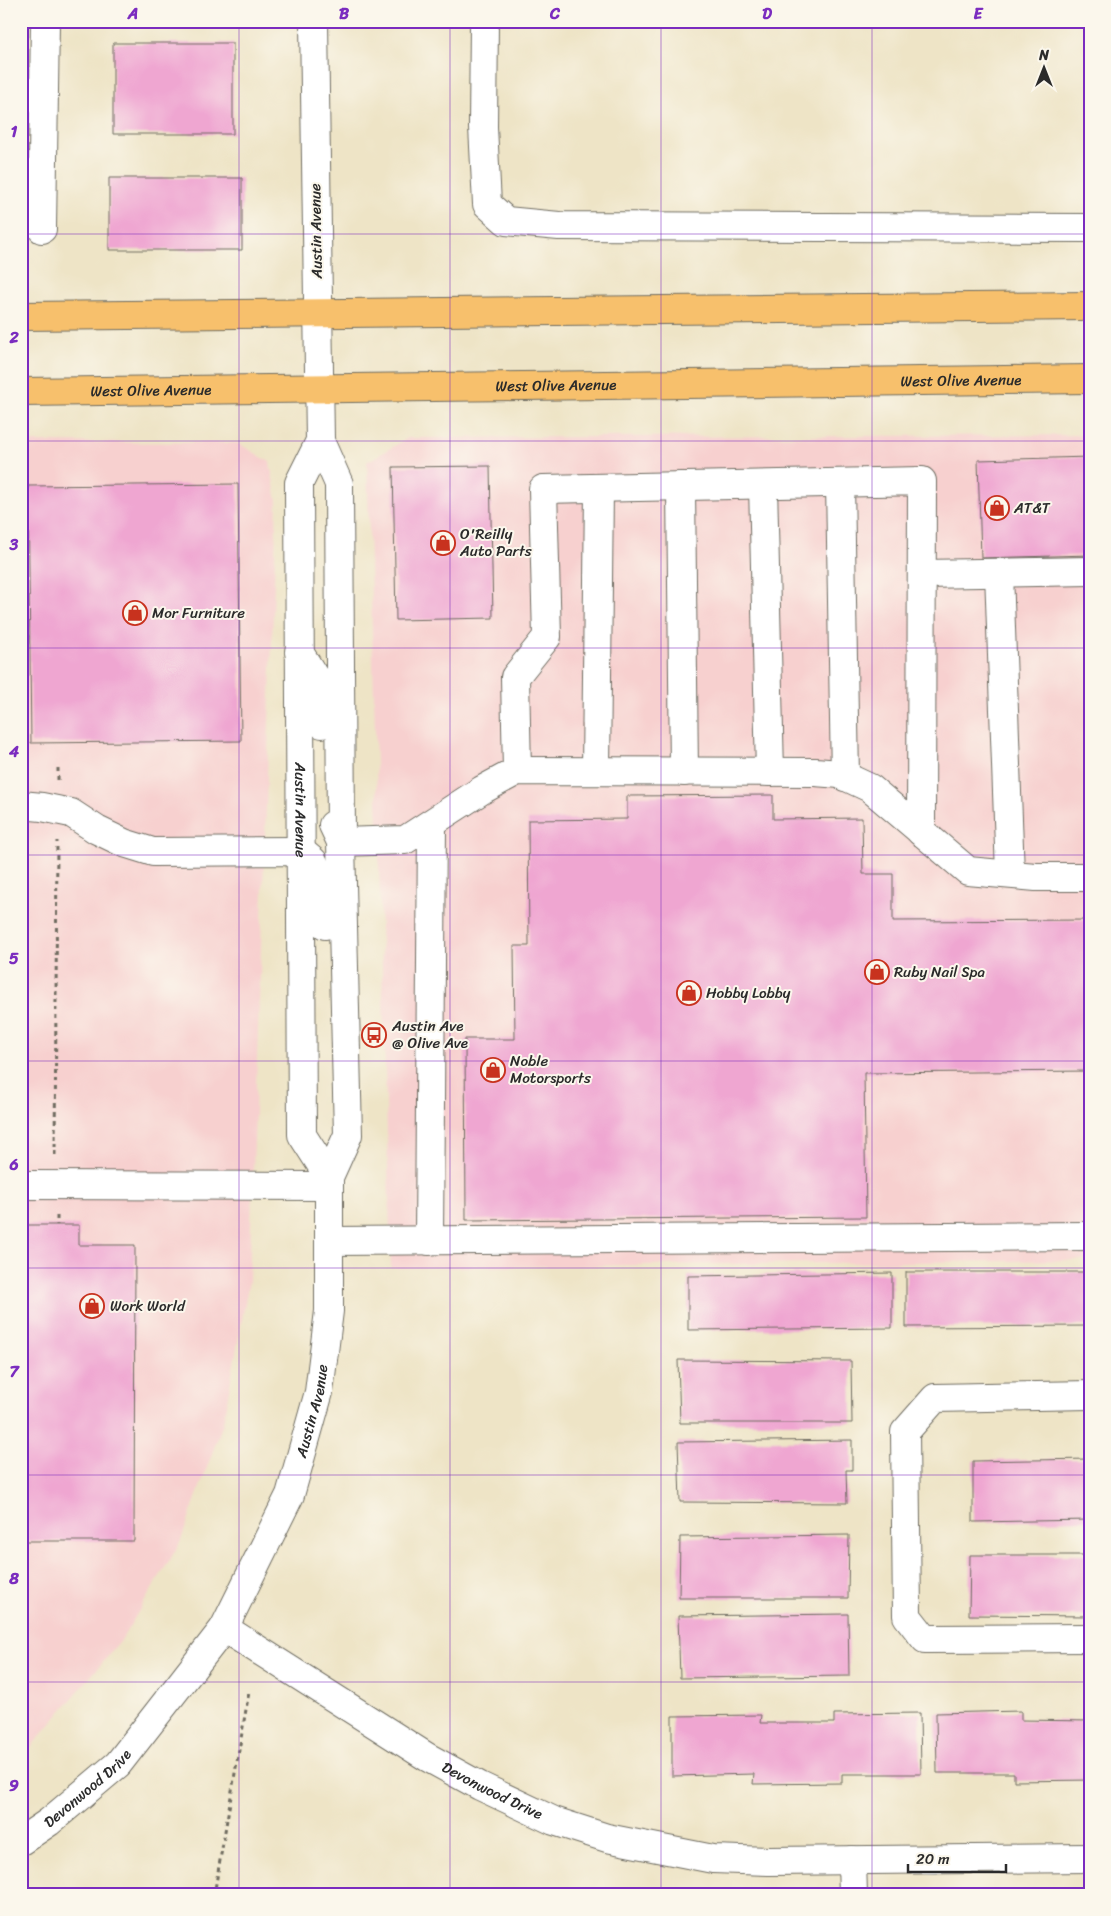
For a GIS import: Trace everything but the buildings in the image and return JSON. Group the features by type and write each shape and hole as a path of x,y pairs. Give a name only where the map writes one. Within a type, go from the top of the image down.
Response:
{"main road":[{"path":"21,316 1090,306"},
{"name":"West Olive Avenue","path":"21,392 320,390 1090,379"}],"street":[{"path":"42,229 45,21"},
{"name":"Austin Avenue","path":"224,1628 290,1495 319,1392 329,1311 329,1181 348,1135 341,842 339,484 320,441 314,21"},
{"path":"484,21 483,127 487,204 506,221 559,226 1090,228"},
{"name":"Austin Avenue","path":"320,441 298,482 302,1135 329,1181"},
{"path":"517,771 515,677 547,637 543,489 922,481 921,832"},
{"path":"840,483 845,777"},
{"path":"764,485 770,772"},
{"path":"681,486 684,772"},
{"path":"596,771 600,488"},
{"path":"922,574 1090,571 1090,586"},
{"path":"999,573 1010,874"},
{"path":"299,652 322,689 323,799 330,820 341,842 404,840 432,824 482,790 517,771 815,772 840,774 870,788 968,871 1036,877 1090,877"},
{"path":"21,805 71,813 97,830 124,843 152,852 301,851 313,861 322,881 325,912 325,992 345,1027"},
{"path":"430,1240 432,824"},
{"path":"21,1185 329,1181"},
{"path":"329,1241 1090,1236"},
{"path":"1090,1395 935,1398 905,1432 907,1616 924,1639 1090,1638"},
{"name":"Devonwood Drive","path":"21,1841 49,1822 118,1764 224,1628 427,1757 480,1786 554,1821 607,1838 713,1859 768,1862 1090,1858"},
{"path":"852,1860 853,1895"}],"path":[{"path":"57,1225 58,765"},
{"path":"214,1895 249,1692"},
{"path":"21,1889 27,1895"}],"shaded area":[{"path":"1090,435 1090,1260 391,1268 367,462 408,438"},
{"path":"21,442 238,443 270,462 277,501 249,1281 223,1423 180,1543 120,1642 31,1747 21,1753"}],"place":[{"name":"AT&T","path":"997,508"},
{"name":"O'Reilly Auto Parts","path":"443,543"},
{"name":"Mor Furniture","path":"135,613"},
{"name":"Ruby Nail Spa","path":"877,972"},
{"name":"Hobby Lobby","path":"689,993"},
{"name":"Austin Ave @ Olive Ave","path":"374,1035"},
{"name":"Noble Motorsports","path":"493,1070"},
{"name":"Work World","path":"92,1306"}]}
